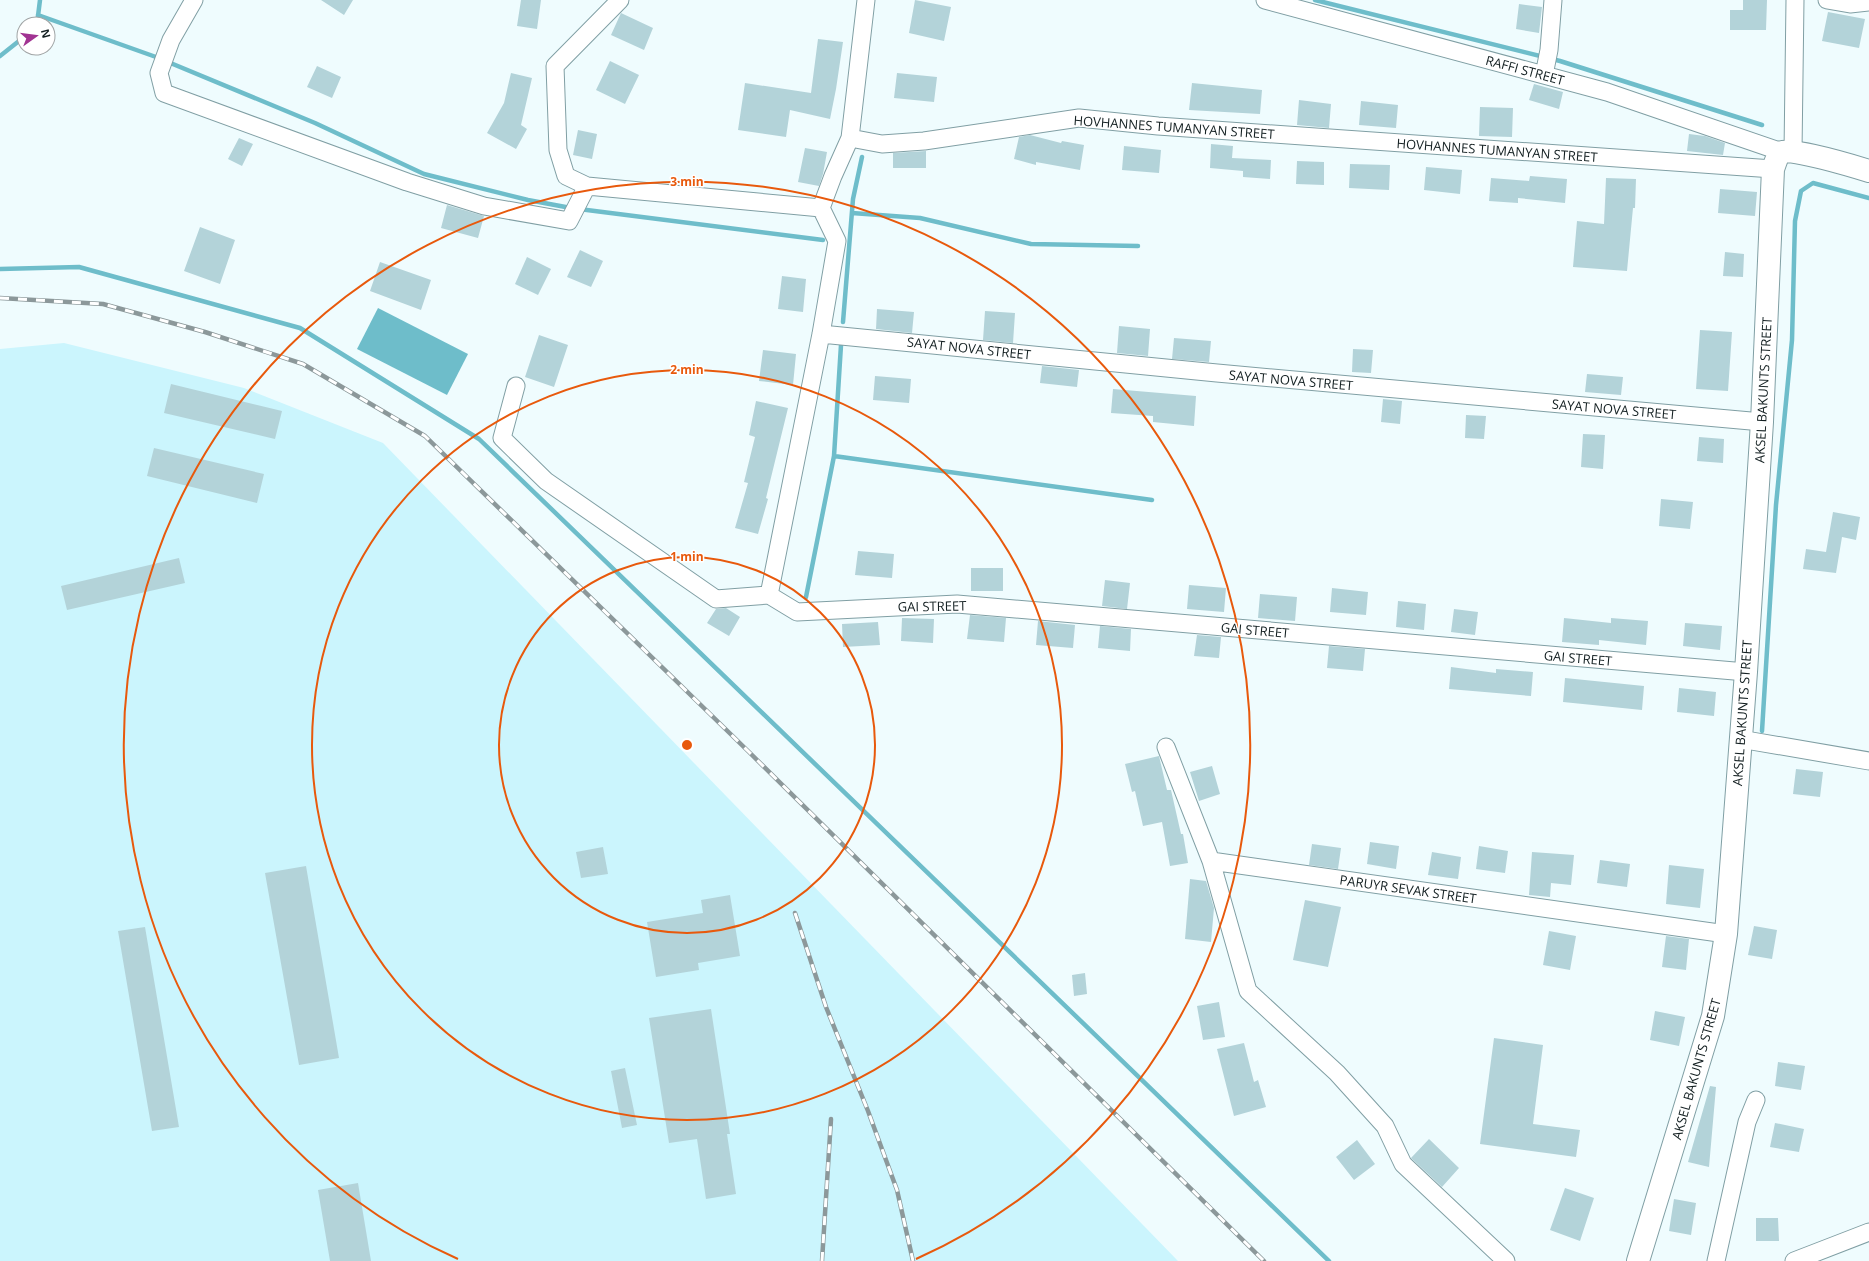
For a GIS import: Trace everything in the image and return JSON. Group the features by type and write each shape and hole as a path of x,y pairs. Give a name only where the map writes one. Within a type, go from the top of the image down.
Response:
{"main road":[{"name":"RAFFI STREET","path":"1782,157 1869,171"},
{"name":"AKSEL BAKUNTS STREET","path":"1638,1261 1713,1016 1726,934 1782,157"}],"street":[{"path":"194,0 170,40 159,73 164,93 407,182 484,206 569,221 587,186"},
{"path":"620,0 555,66 558,150 566,176 587,186 821,208"},
{"path":"516,386 502,438 546,481 716,599 769,595 821,334 837,241 821,208 850,138 866,0"},
{"name":"RAFFI STREET","path":"1265,0 1607,92 1782,157"},
{"path":"1544,75 1549,50 1553,0"},
{"path":"1782,157 1795,0"},
{"path":"1827,0 1850,4 1869,2"},
{"name":"HOVHANNES TUMANYAN STREET","path":"850,138 882,144 924,141 1080,118 1166,127 1782,157"},
{"name":"SAYAT NOVA STREET","path":"821,334 1225,374 1762,422"},
{"name":"GAI STREET","path":"769,595 797,612 957,604 1746,672"},
{"path":"1740,739 1869,761"},
{"path":"1166,747 1211,861 1248,990 1337,1073 1385,1126 1403,1164 1506,1261"},
{"name":"PARUYR SEVAK STREET","path":"1211,861 1726,934"},
{"path":"1716,1261 1747,1122 1756,1100"},
{"path":"1794,1261 1869,1232"}],"shaded area":[{"path":"64,343 244,388 383,443 1178,1261 0,1261 0,349"}],"water":[{"path":"378,308 468,354 447,395 357,349"}],"building":[{"path":"321,0 353,0 344,15"},
{"path":"521,0 541,0 537,29 517,26"},
{"path":"915,0 951,7 944,41 909,33"},
{"path":"1743,0 1767,0 1766,30 1730,30 1730,10 1743,10"},
{"path":"1519,4 1542,7 1539,33 1516,29"},
{"path":"1828,12 1865,19 1859,48 1822,41"},
{"path":"621,13 653,28 644,50 611,35"},
{"path":"818,39 843,42 830,119 790,110 786,137 738,130 745,83 811,93"},
{"path":"610,61 639,75 625,104 596,90"},
{"path":"317,66 341,77 332,98 307,87"},
{"path":"511,73 532,78 521,125 527,129 516,149 487,133 504,103"},
{"path":"897,73 937,77 934,102 894,98"},
{"path":"1192,83 1262,90 1260,114 1189,110"},
{"path":"1534,84 1563,92 1559,109 1529,100"},
{"path":"1299,100 1331,104 1329,128 1297,125"},
{"path":"1361,101 1398,105 1396,128 1359,125"},
{"path":"1480,107 1513,108 1512,137 1479,136"},
{"path":"578,130 597,134 592,159 573,155"},
{"path":"1689,134 1705,136 1725,143 1723,155 1687,151"},
{"path":"1030,135 1061,143 1062,141 1084,145 1080,170 1036,162 1036,165 1014,159 1019,137"},
{"path":"239,138 253,144 242,166 228,159"},
{"path":"1211,144 1233,146 1232,158 1271,160 1270,179 1243,177 1243,171 1210,168"},
{"path":"1124,146 1161,150 1159,173 1122,170"},
{"path":"805,148 827,152 819,186 798,182"},
{"path":"926,151 926,168 893,168 893,153"},
{"path":"1297,161 1324,162 1324,185 1296,184"},
{"path":"1350,164 1390,165 1389,190 1349,188"},
{"path":"1426,167 1462,170 1460,194 1424,190"},
{"path":"1530,176 1567,179 1565,203 1518,198 1518,203 1489,201 1491,178 1529,181"},
{"path":"1606,178 1636,179 1635,208 1633,208 1627,271 1573,267 1577,221 1604,224"},
{"path":"1720,189 1757,192 1755,216 1718,213"},
{"path":"447,205 484,216 478,238 441,228"},
{"path":"200,227 235,240 220,284 184,271"},
{"path":"580,250 603,261 591,287 567,277"},
{"path":"1725,252 1744,254 1743,277 1723,276"},
{"path":"527,257 551,269 538,295 515,284"},
{"path":"380,262 431,280 421,310 370,291"},
{"path":"782,276 806,279 803,312 778,309"},
{"path":"877,309 914,312 912,333 876,329"},
{"path":"985,311 1015,313 1013,343 983,340"},
{"path":"1119,326 1150,329 1148,356 1117,353"},
{"path":"1700,330 1732,332 1728,391 1696,389"},
{"path":"539,335 568,345 554,387 525,377"},
{"path":"1174,338 1211,341 1209,362 1172,359"},
{"path":"1353,349 1373,350 1371,373 1352,372"},
{"path":"763,350 796,354 793,385 759,381"},
{"path":"1042,366 1079,370 1077,387 1040,383"},
{"path":"1587,374 1623,377 1621,395 1585,392"},
{"path":"875,376 911,379 909,403 873,400"},
{"path":"171,384 282,411 275,439 164,413"},
{"path":"1113,389 1196,396 1194,426 1153,422 1153,416 1111,413"},
{"path":"1383,399 1402,401 1400,424 1381,422"},
{"path":"756,401 788,408 766,498 768,499 758,534 735,528 748,483 744,482 755,437 749,435"},
{"path":"1466,415 1486,416 1484,439 1465,438"},
{"path":"1583,434 1605,435 1603,469 1581,467"},
{"path":"1699,437 1724,439 1723,463 1697,461"},
{"path":"154,448 264,474 257,503 147,476"},
{"path":"1661,499 1693,502 1690,529 1659,526"},
{"path":"1833,512 1860,517 1856,540 1842,537 1836,573 1803,569 1806,549 1826,552"},
{"path":"858,551 894,554 892,578 855,575"},
{"path":"179,558 185,583 67,610 61,586"},
{"path":"971,568 1003,568 1003,591 971,591"},
{"path":"1105,580 1130,583 1127,609 1102,606"},
{"path":"1189,585 1226,588 1224,612 1187,609"},
{"path":"1332,588 1368,592 1366,615 1330,612"},
{"path":"1260,594 1297,597 1295,621 1258,618"},
{"path":"1398,601 1426,604 1424,630 1396,627"},
{"path":"726,608 740,617 729,636 707,623 716,609"},
{"path":"1454,609 1478,612 1475,635 1451,632"},
{"path":"970,615 1006,618 1004,642 967,639"},
{"path":"902,618 934,619 933,643 901,641"},
{"path":"1564,618 1611,623 1611,618 1648,621 1646,645 1599,640 1599,645 1562,642"},
{"path":"1038,621 1075,625 1073,648 1036,645"},
{"path":"878,622 880,645 843,647 842,624"},
{"path":"1685,623 1722,626 1720,650 1683,646"},
{"path":"1100,626 1131,629 1130,651 1098,648"},
{"path":"1197,635 1221,637 1219,658 1194,656"},
{"path":"1329,646 1365,649 1363,671 1327,668"},
{"path":"1451,667 1496,673 1496,669 1533,672 1531,696 1449,689"},
{"path":"1565,678 1644,686 1642,710 1563,702"},
{"path":"1679,688 1716,692 1714,716 1677,712"},
{"path":"1159,756 1167,790 1171,790 1181,834 1183,834 1188,863 1170,866 1162,822 1143,826 1135,791 1132,792 1125,764"},
{"path":"1212,766 1220,794 1199,801 1190,772"},
{"path":"1796,769 1823,772 1820,797 1793,794"},
{"path":"1370,842 1399,846 1396,869 1367,864"},
{"path":"1312,844 1341,848 1338,869 1309,865"},
{"path":"1479,846 1508,851 1505,873 1476,869"},
{"path":"603,847 608,874 581,878 576,852"},
{"path":"1432,852 1461,857 1458,879 1428,875"},
{"path":"1532,852 1574,855 1571,885 1551,883 1550,897 1529,895"},
{"path":"1600,860 1630,864 1627,887 1597,883"},
{"path":"1669,865 1704,869 1700,908 1666,904"},
{"path":"306,866 339,1058 299,1065 265,873"},
{"path":"1190,879 1206,881 1214,908 1211,942 1185,939"},
{"path":"730,895 740,956 698,963 699,970 656,977 647,922 703,913 701,900"},
{"path":"1305,900 1341,907 1328,967 1293,960"},
{"path":"1754,926 1777,930 1772,959 1748,955"},
{"path":"145,927 179,1127 152,1131 118,931"},
{"path":"1549,931 1576,936 1570,970 1543,965"},
{"path":"1666,936 1689,939 1686,970 1662,967"},
{"path":"1085,973 1087,994 1074,996 1072,975"},
{"path":"1219,1002 1225,1037 1203,1040 1197,1006"},
{"path":"711,1009 730,1134 727,1134 736,1194 706,1199 697,1139 669,1143 649,1018"},
{"path":"1655,1011 1685,1017 1679,1046 1650,1040"},
{"path":"1494,1038 1543,1045 1533,1124 1580,1130 1576,1157 1480,1144"},
{"path":"1244,1043 1254,1082 1258,1080 1266,1107 1234,1116 1217,1049"},
{"path":"1778,1062 1805,1066 1801,1090 1775,1086"},
{"path":"625,1068 637,1125 622,1128 611,1071"},
{"path":"1710,1086 1716,1087 1709,1167 1688,1162"},
{"path":"1775,1123 1804,1129 1799,1152 1770,1147"},
{"path":"1429,1139 1459,1168 1442,1187 1411,1158"},
{"path":"1357,1140 1375,1164 1354,1180 1336,1157"},
{"path":"358,1183 371,1261 330,1261 318,1190"},
{"path":"1565,1188 1594,1198 1580,1241 1550,1230"},
{"path":"1674,1199 1696,1203 1691,1235 1669,1231"},
{"path":"1756,1218 1778,1218 1779,1241 1756,1241"}],"waterway":[{"path":"38,16 40,0"},
{"path":"1315,0 1560,61 1762,125"},
{"path":"38,15 156,57 315,123 424,174 528,200 571,208"},
{"path":"0,56 16,43"},
{"path":"843,322 853,199 862,157"},
{"path":"1762,731 1776,505 1792,340 1795,221 1801,191 1813,183 1869,198"},
{"path":"579,209 823,240"},
{"path":"852,213 920,218 1031,244 1138,246"},
{"path":"0,269 79,267 300,328 479,439 1329,1261"},
{"path":"806,597 834,456 841,345"},
{"path":"834,456 1152,500"}],"railway":[{"path":"0,298 103,304 205,332 303,364 425,436 749,752 1264,1261"},
{"path":"795,913 826,1007 868,1111 897,1190 913,1261"},
{"path":"822,1261 831,1119"}]}
